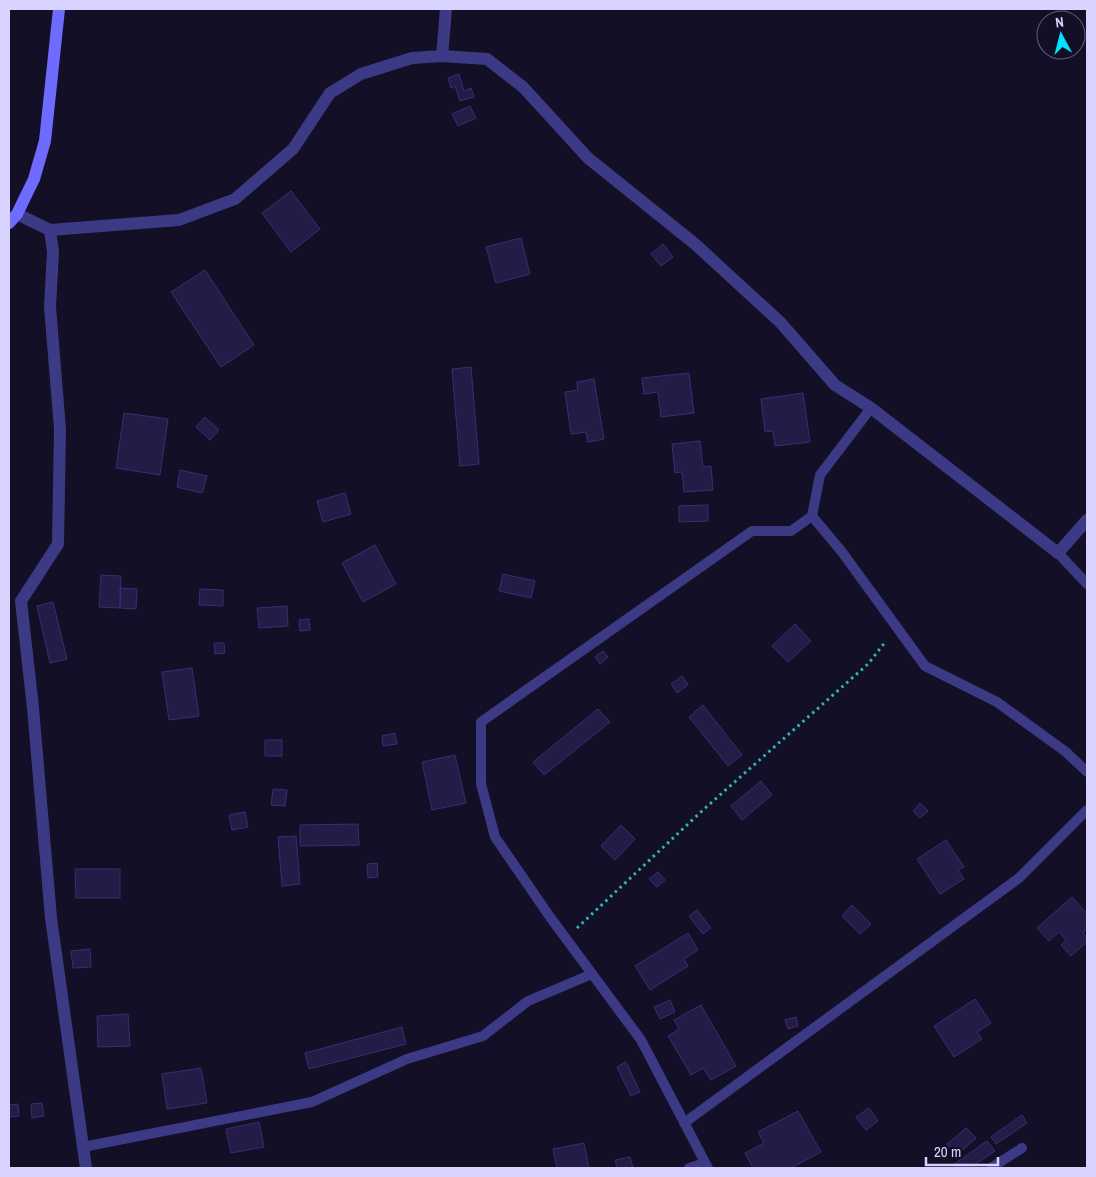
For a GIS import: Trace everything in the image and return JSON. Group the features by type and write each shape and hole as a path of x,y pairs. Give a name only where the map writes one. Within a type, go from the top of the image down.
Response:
{"main road":[{"path":"13,218 34,179 45,141 59,9"}],"street":[{"path":"442,56 446,9"},
{"path":"13,218 50,230 179,220 235,199 293,149 330,93 361,74 412,58 442,56 487,59 523,87 588,158 695,244 780,322 835,385 871,408 1058,553 1087,520"},
{"path":"50,230 53,252 50,307 60,429 58,544 21,601 33,708 51,918 86,1168"}],"lane":[{"path":"689,1168 707,1166 640,1040 495,838 481,784 481,722 752,531 791,531 812,516 820,475 871,408"},
{"path":"812,516 842,552 925,666 997,702 1066,752 1087,772"},
{"path":"1058,553 1087,584"},
{"path":"684,1123 1019,878 1087,810"},
{"path":"83,1148 312,1102 407,1059 483,1036 528,1001 592,974"},
{"path":"991,1168 1022,1148"}],"path":[{"path":"566,939 703,810 868,664 896,628"}],"building":[{"path":"459,74 464,91 471,88 474,97 460,101 455,86 451,88 448,78"},
{"path":"470,106 476,118 458,126 452,114"},
{"path":"291,191 320,229 291,252 262,213"},
{"path":"521,238 530,274 496,283 486,247"},
{"path":"663,244 673,257 661,266 651,254"},
{"path":"205,270 254,345 221,367 171,292"},
{"path":"471,367 479,464 460,466 452,369"},
{"path":"689,373 694,413 661,417 658,392 644,394 642,378"},
{"path":"594,379 604,439 588,442 586,432 571,434 565,392 578,390 577,382"},
{"path":"803,393 810,442 775,446 773,431 765,432 761,399"},
{"path":"124,413 168,419 160,475 116,468"},
{"path":"205,417 219,430 210,440 196,427"},
{"path":"700,441 703,467 711,466 713,490 684,492 682,472 675,473 672,444"},
{"path":"180,470 207,476 202,493 177,487"},
{"path":"345,493 351,514 323,522 317,501"},
{"path":"708,505 708,521 679,522 679,506"},
{"path":"375,545 396,584 363,602 342,563"},
{"path":"503,574 535,581 531,598 499,591"},
{"path":"101,575 121,576 120,608 99,607"},
{"path":"120,588 137,589 136,609 120,608"},
{"path":"200,589 223,590 223,606 199,605"},
{"path":"53,602 67,659 50,663 37,606"},
{"path":"287,606 288,626 259,628 257,608"},
{"path":"309,619 310,630 300,631 299,620"},
{"path":"795,624 811,641 788,662 772,646"},
{"path":"214,643 224,643 225,653 215,654"},
{"path":"603,651 608,657 600,664 595,657"},
{"path":"192,668 199,716 169,720 162,672"},
{"path":"682,676 688,685 677,693 671,684"},
{"path":"703,705 742,755 728,766 689,717"},
{"path":"598,709 610,722 544,775 533,762"},
{"path":"395,733 397,744 383,746 382,736"},
{"path":"265,740 282,740 282,756 265,756"},
{"path":"455,755 466,803 432,810 422,762"},
{"path":"761,781 772,795 742,820 731,806"},
{"path":"273,789 287,790 285,806 271,805"},
{"path":"920,803 928,811 920,818 913,811"},
{"path":"245,812 248,827 232,830 229,815"},
{"path":"358,824 359,845 300,846 300,825"},
{"path":"621,825 635,839 615,860 601,846"},
{"path":"296,836 300,884 282,886 278,837"},
{"path":"946,840 964,867 958,870 964,879 940,894 917,859"},
{"path":"377,863 378,877 368,878 367,864"},
{"path":"75,869 120,869 120,898 76,898"},
{"path":"658,872 665,880 657,887 649,879"},
{"path":"1072,897 1087,914 1087,928 1083,933 1087,938 1087,942 1071,956 1061,945 1066,940 1059,932 1049,941 1037,928"},
{"path":"852,905 871,924 860,934 842,916"},
{"path":"697,910 711,928 703,934 689,916"},
{"path":"688,933 698,950 684,959 688,966 650,990 635,966"},
{"path":"90,949 91,967 73,968 71,951"},
{"path":"975,999 991,1023 977,1032 982,1039 954,1057 934,1026"},
{"path":"670,1000 675,1012 660,1019 654,1007"},
{"path":"701,1005 736,1066 711,1080 703,1068 691,1075 668,1036 679,1029 674,1020"},
{"path":"128,1014 130,1046 98,1047 97,1016"},
{"path":"796,1017 798,1026 788,1029 785,1020"},
{"path":"402,1027 406,1044 309,1069 305,1053"},
{"path":"626,1062 640,1092 631,1096 617,1067"},
{"path":"201,1068 207,1103 167,1109 162,1074"},
{"path":"42,1103 44,1116 32,1118 31,1104"},
{"path":"18,1104 19,1116 9,1117 9,1105"},
{"path":"869,1108 878,1121 866,1130 856,1117"},
{"path":"798,1111 821,1152 791,1168 753,1168 745,1153 764,1143 758,1132"},
{"path":"1022,1115 1027,1123 996,1144 991,1137"},
{"path":"259,1122 264,1147 231,1153 226,1129"},
{"path":"966,1128 976,1138 957,1155 947,1144"},
{"path":"987,1141 995,1151 970,1168 956,1168 953,1165"},
{"path":"584,1143 589,1168 557,1168 553,1149"},
{"path":"630,1157 633,1168 617,1168 615,1160"}]}
